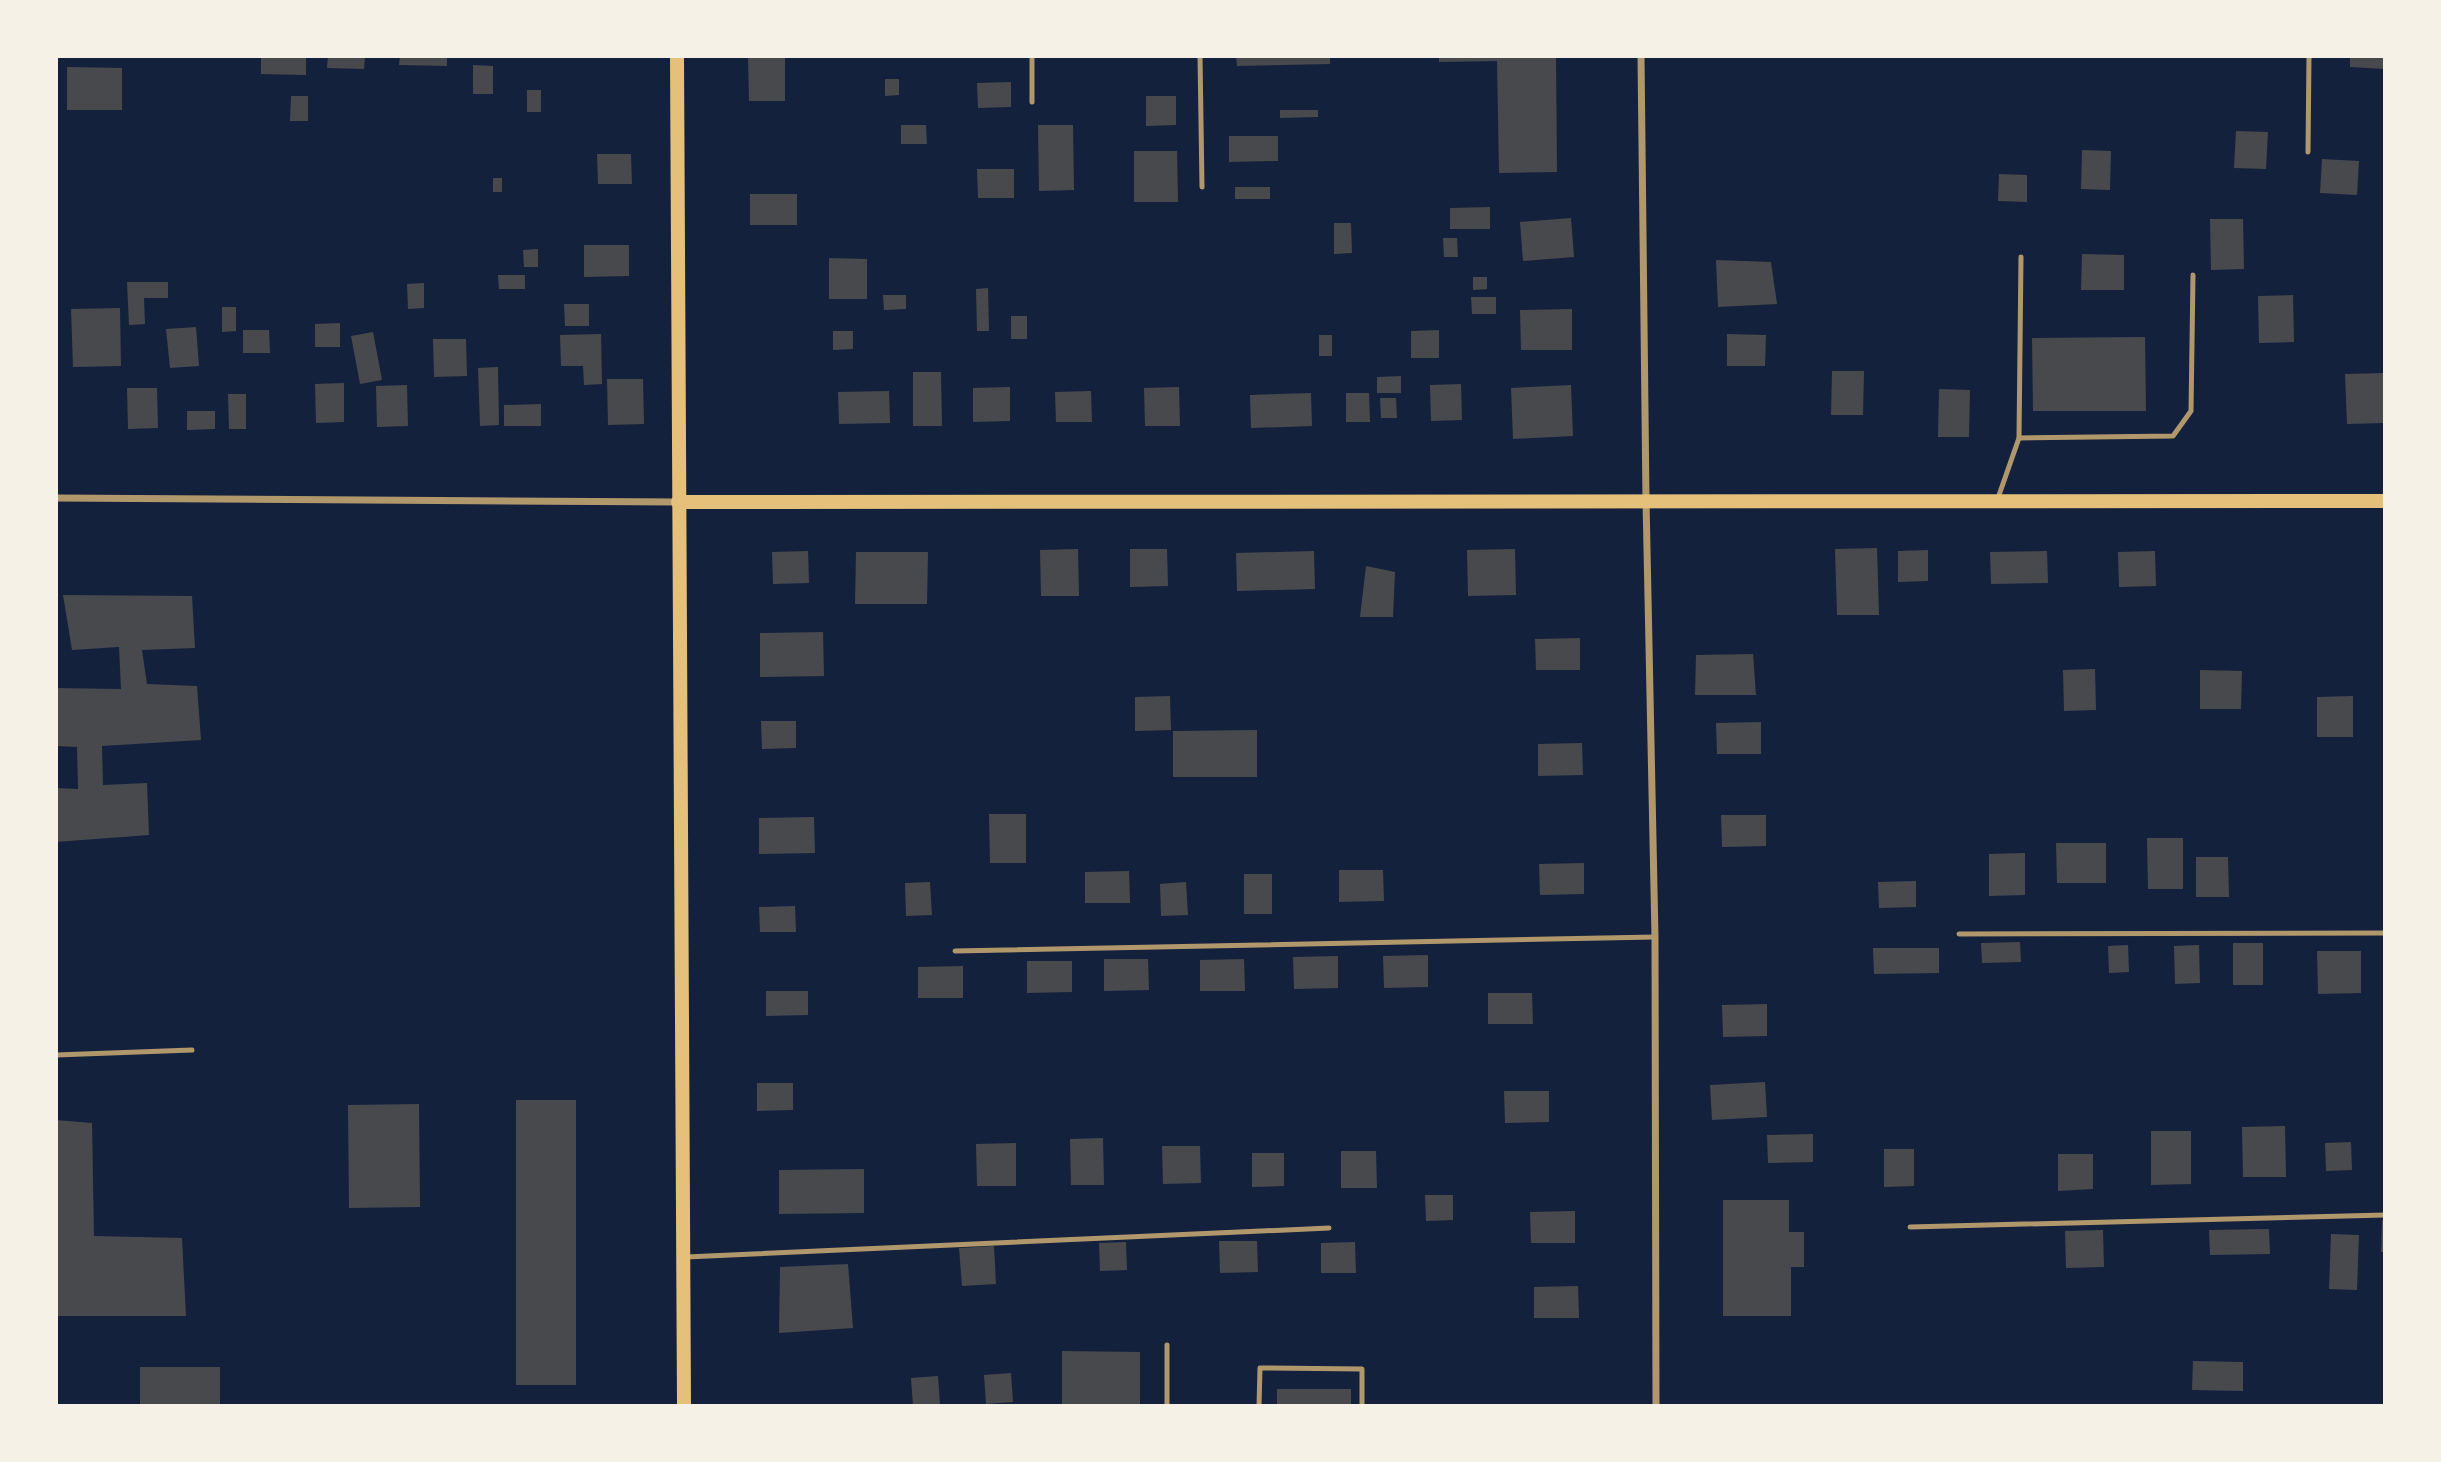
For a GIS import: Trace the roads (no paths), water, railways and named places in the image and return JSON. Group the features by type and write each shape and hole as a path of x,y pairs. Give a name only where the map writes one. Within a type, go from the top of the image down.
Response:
{"main road":[{"path":"677,56 684,1406"},
{"path":"678,502 2385,501"}],"street":[{"path":"1641,56 1655,937 1656,1406"},
{"path":"56,498 678,502"}],"lane":[{"path":"1032,56 1032,102"},
{"path":"1200,56 1202,187"},
{"path":"2308,152 2309,56"},
{"path":"1997,502 2019,438 2021,257"},
{"path":"2019,438 2173,436 2191,411 2193,275"},
{"path":"1959,934 2385,933"},
{"path":"955,951 1655,937"},
{"path":"56,1055 192,1050"},
{"path":"1910,1227 2385,1215"},
{"path":"683,1257 1329,1228"},
{"path":"1167,1345 1167,1406"},
{"path":"1259,1406 1260,1368 1362,1369 1362,1406"}]}
